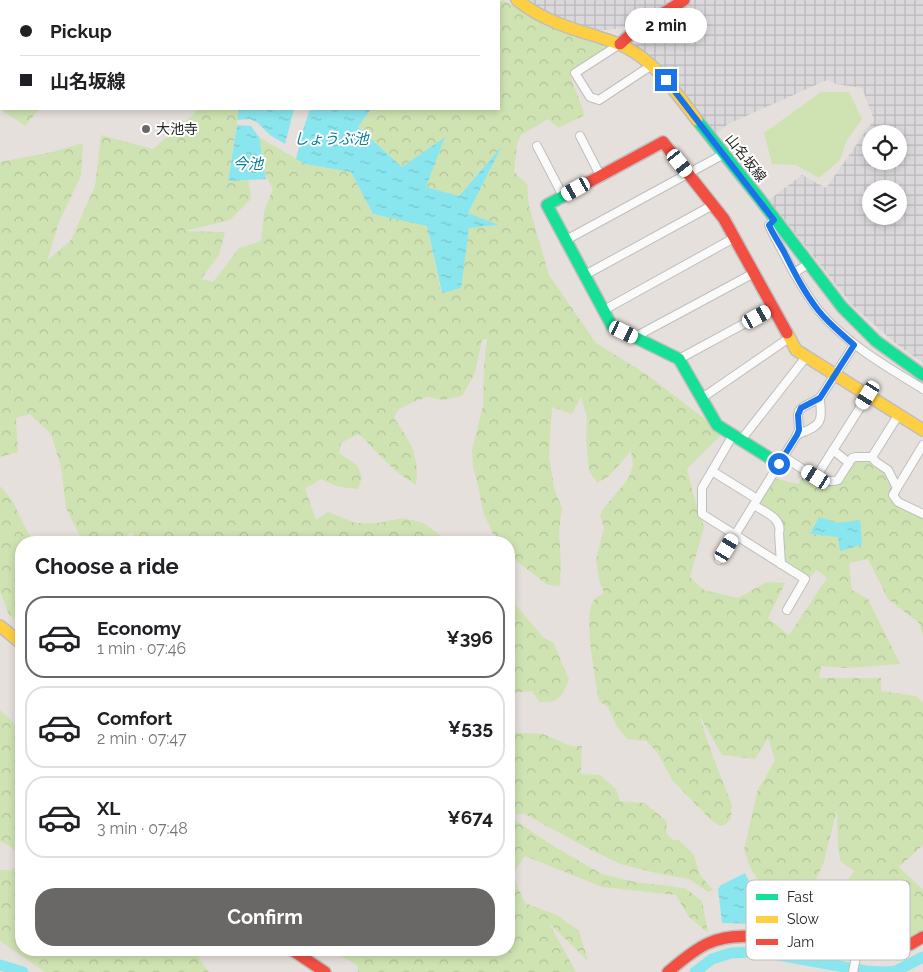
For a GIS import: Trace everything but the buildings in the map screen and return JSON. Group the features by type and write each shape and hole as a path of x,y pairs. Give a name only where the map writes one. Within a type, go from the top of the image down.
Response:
{"street":[{"name":"山名坂線","path":"517,0 526,8 553,22 620,44 638,54 652,65 724,154 842,307 889,352 923,375"},
{"path":"652,65 599,100 590,96 575,73 684,0"},
{"path":"580,136 600,176"},
{"path":"896,488 888,470 872,457 856,456 852,458 838,480 834,482 816,477 781,460 737,438 717,425 679,359 612,326 547,205 663,142 724,219 796,350 923,430"},
{"path":"537,146 563,196"},
{"path":"566,240 724,154"},
{"path":"585,275 713,205"},
{"path":"774,220 769,225 772,233 794,273 818,310 836,330 854,345 923,389"},
{"path":"604,310 734,238"},
{"path":"794,273 808,264"},
{"path":"635,338 754,273"},
{"path":"679,359 773,308"},
{"path":"702,398 789,338"},
{"path":"719,560 797,435 799,430 798,415 801,408 820,398 854,345"},
{"path":"787,610 805,579 702,514 702,488 712,471 737,438 806,356"},
{"path":"816,477 868,395"},
{"path":"797,435 819,422 820,398"},
{"path":"872,457 899,414"},
{"path":"923,445 893,495 898,502 923,514"},
{"path":"833,450 848,463"},
{"path":"712,471 776,519 780,528 778,533 781,564"},
{"path":"0,626 15,638"},
{"path":"668,972 686,957 712,941 726,937 746,936"},
{"path":"910,944 923,937"},
{"path":"301,956 325,972"}],"shaded area":[{"path":"525,0 923,0 923,363 894,342 852,305 769,200 802,175 826,188 862,137 862,170 907,170 907,125 870,125 874,120 862,88 836,84 827,80 728,124 714,135 635,48 638,37 629,26 600,30 546,14"}],"green space":[{"path":"503,0 546,26 608,48 570,76 585,115 558,128 548,119 521,135 517,144 514,172 527,184 529,206 549,275 596,343 646,374 723,433 687,469 704,527 690,577 704,590 738,598 767,582 785,583 768,618 789,635 827,578 817,570 809,578 787,565 783,560 782,532 758,503 774,478 798,484 805,474 835,484 853,461 856,459 867,460 886,471 893,485 891,496 923,517 923,636 919,623 888,599 868,559 849,563 852,590 868,599 900,664 847,668 821,666 819,678 881,678 881,691 916,696 923,703 923,845 899,867 922,889 923,887 923,931 910,937 910,880 848,880 854,871 841,862 838,849 837,810 824,862 816,880 758,880 750,867 744,850 757,792 775,760 768,738 755,759 722,755 699,715 732,805 731,818 724,826 714,823 672,780 659,755 647,741 627,739 617,727 608,707 599,701 591,648 589,619 594,600 604,593 599,580 596,560 604,528 600,515 628,479 633,465 631,451 609,476 597,483 589,471 586,442 587,417 581,397 572,414 552,407 549,456 554,488 562,508 559,531 561,565 560,586 548,585 515,560 515,536 496,536 493,534 483,512 473,468 472,449 483,406 487,339 482,340 475,373 462,396 443,400 428,397 398,410 394,418 409,441 415,457 417,465 416,485 393,468 359,434 341,443 339,453 357,465 362,477 358,489 336,486 320,479 305,488 316,520 328,512 356,523 377,523 403,518 424,523 440,536 134,536 132,532 126,536 80,536 66,508 61,467 51,434 30,414 16,418 18,452 0,457 0,162 52,152 83,143 81,176 59,222 47,261 71,240 95,186 101,135 153,149 194,114 196,110 239,110 228,181 248,178 251,199 230,220 185,231 225,232 219,255 201,279 213,282 239,248 261,241 264,211 273,189 266,176 259,137 305,164 351,172 373,214 427,226 441,292 469,228 498,225 468,213 501,148 459,196 425,187 444,138 402,167 358,127 370,110 500,110 500,2"},
{"path":"821,92 849,92 862,119 847,140 840,160 819,178 796,165 772,164 764,133"},
{"path":"1,110 38,110 25,126"},
{"path":"0,486 12,500 30,536 15,536 15,620 8,613 0,591"},
{"path":"515,604 543,637 554,643 569,679 559,698 551,702 539,702 532,691 515,692"},
{"path":"0,710 15,724 15,851 0,841"},
{"path":"515,732 543,734 571,746 582,746 581,774 600,775 616,789 620,801 644,803 667,821 666,833 673,840 679,840 694,855 700,875 713,890 708,892 689,879 620,864 525,814 515,815"},
{"path":"515,820 553,846 602,874 635,882 685,888 702,901 708,933 688,916 676,895 602,887 525,856 515,870"},
{"path":"15,866 15,951 0,941 0,870 12,870"},
{"path":"515,881 525,903 557,915 579,931 588,961 549,923 576,972 358,972 357,965 341,956 515,956"},
{"path":"22,956 197,956 209,972 45,972"}],"water":[{"path":"239,110 294,110 285,144 250,119 237,120"},
{"name":"しょうぶ池","path":"310,110 370,110 358,127 402,167 445,137 426,187 459,196 502,146 468,213 499,225 469,228 461,288 442,293 427,226 373,214 351,172 305,164 296,159"},
{"name":"今池","path":"237,125 251,126 259,137 266,179 228,181"},
{"path":"819,517 838,523 860,520 862,545 840,551 838,537 810,534"},
{"path":"745,873 748,880 746,880 746,924 722,923 718,889 721,885"}],"waterway":[{"path":"695,972 712,959 731,953 746,952"},
{"path":"806,960 866,971 884,972 896,971 923,957"},
{"path":"0,965 23,972"}],"traffic: fast":[{"path":"697,120 842,307 876,341 923,375"},
{"path":"589,182 547,205 612,326 679,359 717,425 779,464"}],"traffic: slow":[{"path":"517,0 536,13 555,22 618,44 636,53 665,79 697,120"},
{"path":"787,333 796,350 923,430"},
{"path":"0,626 15,638"}],"traffic: jam":[{"path":"620,44 631,34 684,0"},
{"path":"589,182 663,142 724,219 787,333"},
{"path":"668,972 688,955 707,944 729,937 746,936"},
{"path":"910,944 923,937"},
{"path":"301,956 325,972"}],"place":[{"name":"大池寺","path":"146,129"}],"route":[{"path":"666,80 774,220 769,225 772,233 794,273 818,310 836,330 854,345 820,398 801,408 798,415 799,430 779,464"}]}
